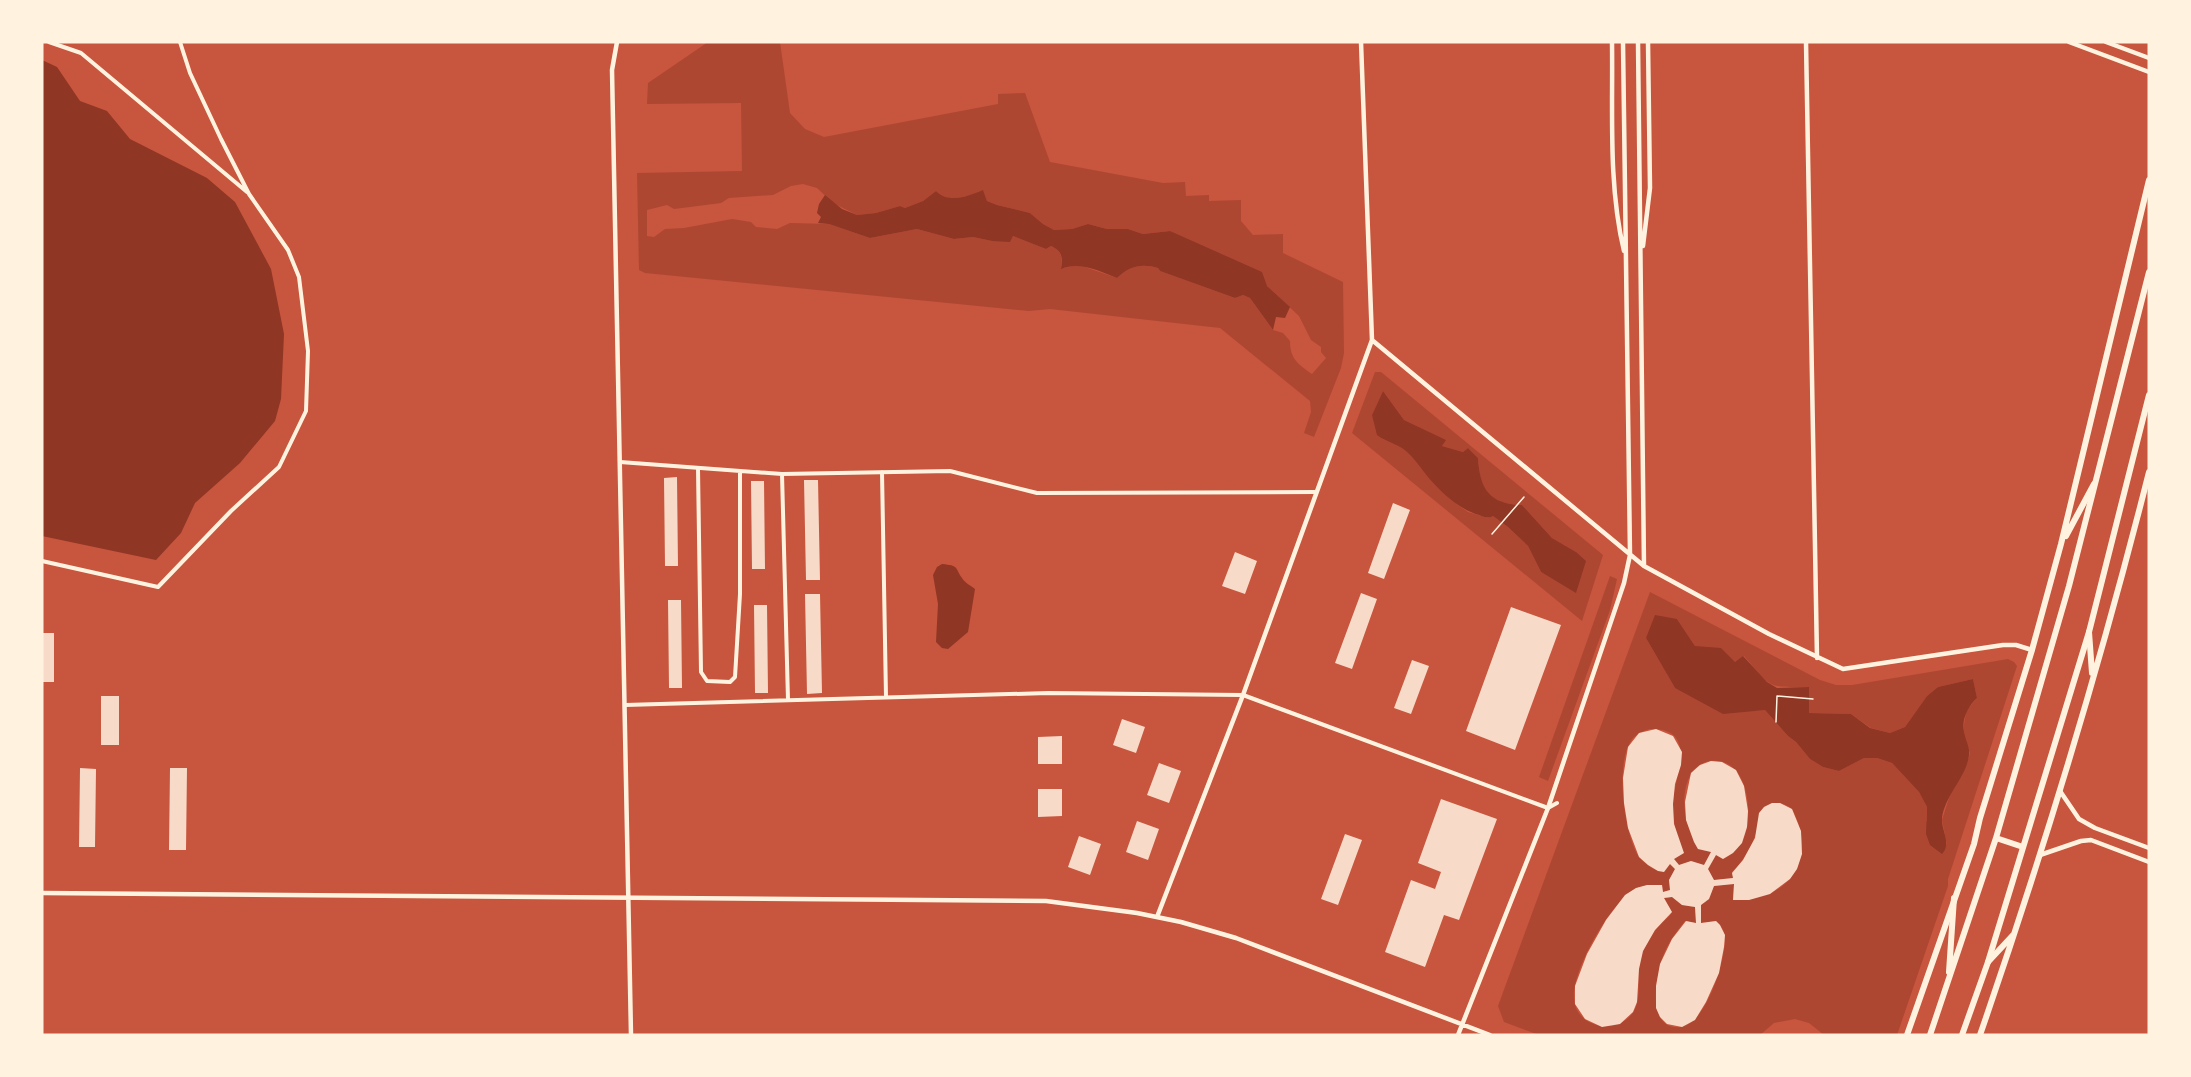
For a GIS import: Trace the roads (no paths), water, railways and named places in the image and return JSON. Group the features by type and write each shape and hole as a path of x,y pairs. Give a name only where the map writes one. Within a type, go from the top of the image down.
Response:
{"main road":[{"path":"1907,1035 1974,844 2032,650 2061,544 2149,180"},
{"path":"1930,1035 1996,838 2068,586 2149,272"},
{"path":"1962,1035 1988,962 2089,632 2149,395"},
{"path":"2132,466 2149,406"},
{"path":"1980,1035 2016,932 2060,791 2149,472"},
{"path":"2061,544 2095,481"},
{"path":"2089,632 2093,679"},
{"path":"1996,838 2023,847"},
{"path":"1948,981 1954,898"},
{"path":"1988,962 2016,932"}],"street":[{"path":"49,42 81,53 249,194"},
{"path":"42,561 158,586 231,511 279,467 306,411 308,351 299,277 288,250 249,194 190,73 180,42"},
{"path":"617,42 612,70 631,1035"},
{"path":"1158,917 1243,695 1372,340 1361,42"},
{"path":"1612,42 1614,194 1626,261"},
{"path":"1458,1035 1548,808 1624,583 1630,555 1623,42"},
{"path":"1638,42 1644,566"},
{"path":"1641,260 1650,188 1648,42"},
{"path":"1806,42 1817,658"},
{"path":"2069,42 2149,72"},
{"path":"2106,42 2149,58"},
{"path":"1372,340 1644,566 1817,658 1843,669 2003,645 2016,645 2032,650"},
{"path":"620,462 782,474 950,471 1037,493 1316,492"},
{"path":"698,468 701,672 707,681 730,682 735,677 740,594 740,471"},
{"path":"882,472 886,697"},
{"path":"782,474 788,700"},
{"path":"625,705 1048,693 1243,695 1548,808 1557,803"},
{"path":"2060,791 2079,819 2095,828 2149,848"},
{"path":"2040,855 2080,841 2091,840 2149,862"},
{"path":"42,893 1046,901 1158,917 1236,938 1490,1035"}]}
